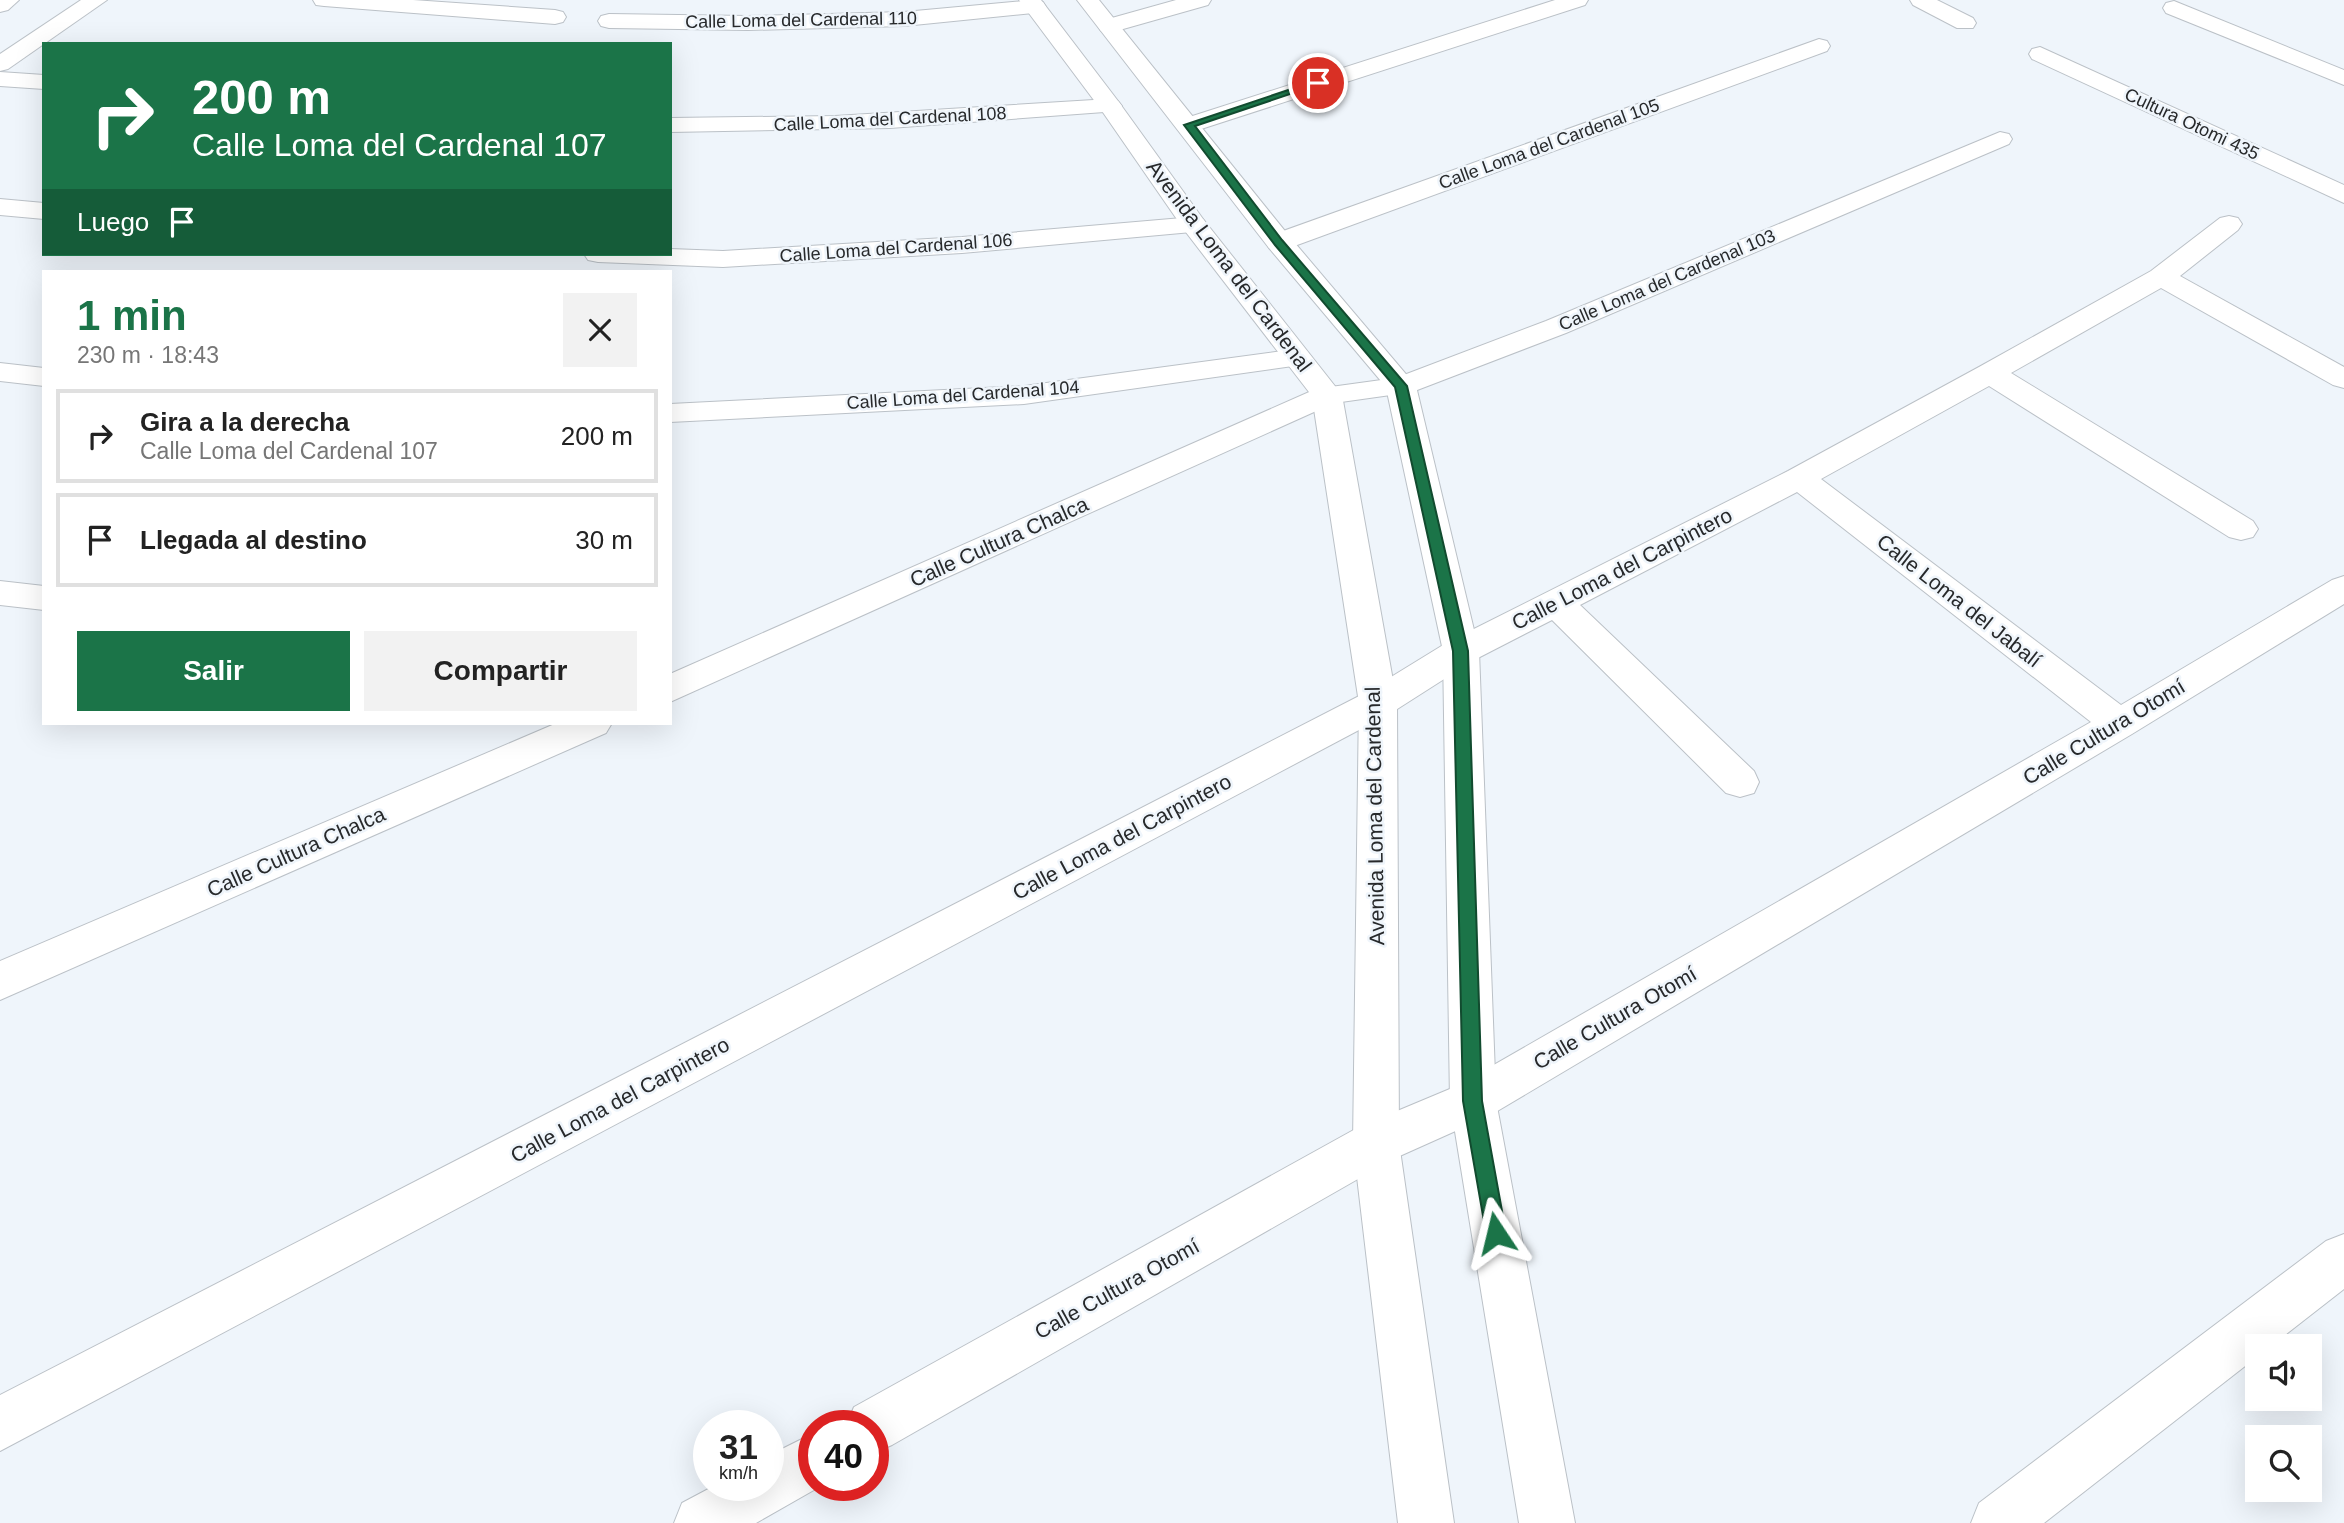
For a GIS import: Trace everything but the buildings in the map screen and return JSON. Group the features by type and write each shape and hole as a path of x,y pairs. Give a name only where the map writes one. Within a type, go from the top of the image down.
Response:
{"street":[{"path":"0,5 8,0"},
{"path":"0,64 96,0"},
{"path":"324,0 555,17"},
{"path":"1099,13 1200,0"},
{"path":"1189,125 1577,0"},
{"path":"1921,0 1965,23"},
{"name":"Calle Loma del Cardenal 110","path":"610,21 748,23 904,19 1032,4"},
{"name":"Avenida Loma del Cardenal","path":"1032,4 1110,106 1194,225 1327,395 1378,703 1376,1143 1426,1523"},
{"path":"2174,8 2344,78"},
{"path":"1099,13 1279,242 1401,386 1461,651 1473,1101 1546,1523"},
{"name":"Calle Loma del Cardenal 105","path":"1279,242 1819,47"},
{"name":"Cultura Otomi 435","path":"2040,54 2344,195"},
{"path":"0,79 42,82"},
{"name":"Calle Loma del Cardenal 108","path":"672,125 740,126 906,120 1110,106"},
{"name":"Calle Loma del Cardenal 103","path":"1327,395 1401,386 1556,327 2000,139"},
{"path":"0,207 42,211"},
{"name":"Calle Loma del Carpintero","path":"0,1424 1378,703 1461,651 1799,478 2161,277 2230,224"},
{"name":"Calle Loma del Cardenal 106","path":"648,256 723,259 962,245 1194,225"},
{"path":"2161,277 2344,379"},
{"name":"Calle Loma del Cardenal 104","path":"672,413 1024,394 1297,358"},
{"path":"0,372 42,377"},
{"path":"1990,373 2241,529"},
{"name":"Calle Cultura Chalca","path":"672,687 688,672 1327,395"},
{"name":"Calle Loma del Jabalí","path":"1799,478 2119,724"},
{"name":"Calle Cultura Otomí","path":"889,1417 1376,1143 1473,1101 2119,724 2344,588"},
{"path":"1555,603 1740,782"},
{"name":"Calle Cultura Chalca","path":"0,981 588,725"},
{"path":"1999,1523 2344,1258"},
{"path":"702,1523 741,1501"}],"route":[{"path":"1318,83 1189,125 1279,242 1401,386 1461,651 1473,1101 1496,1233"}]}
